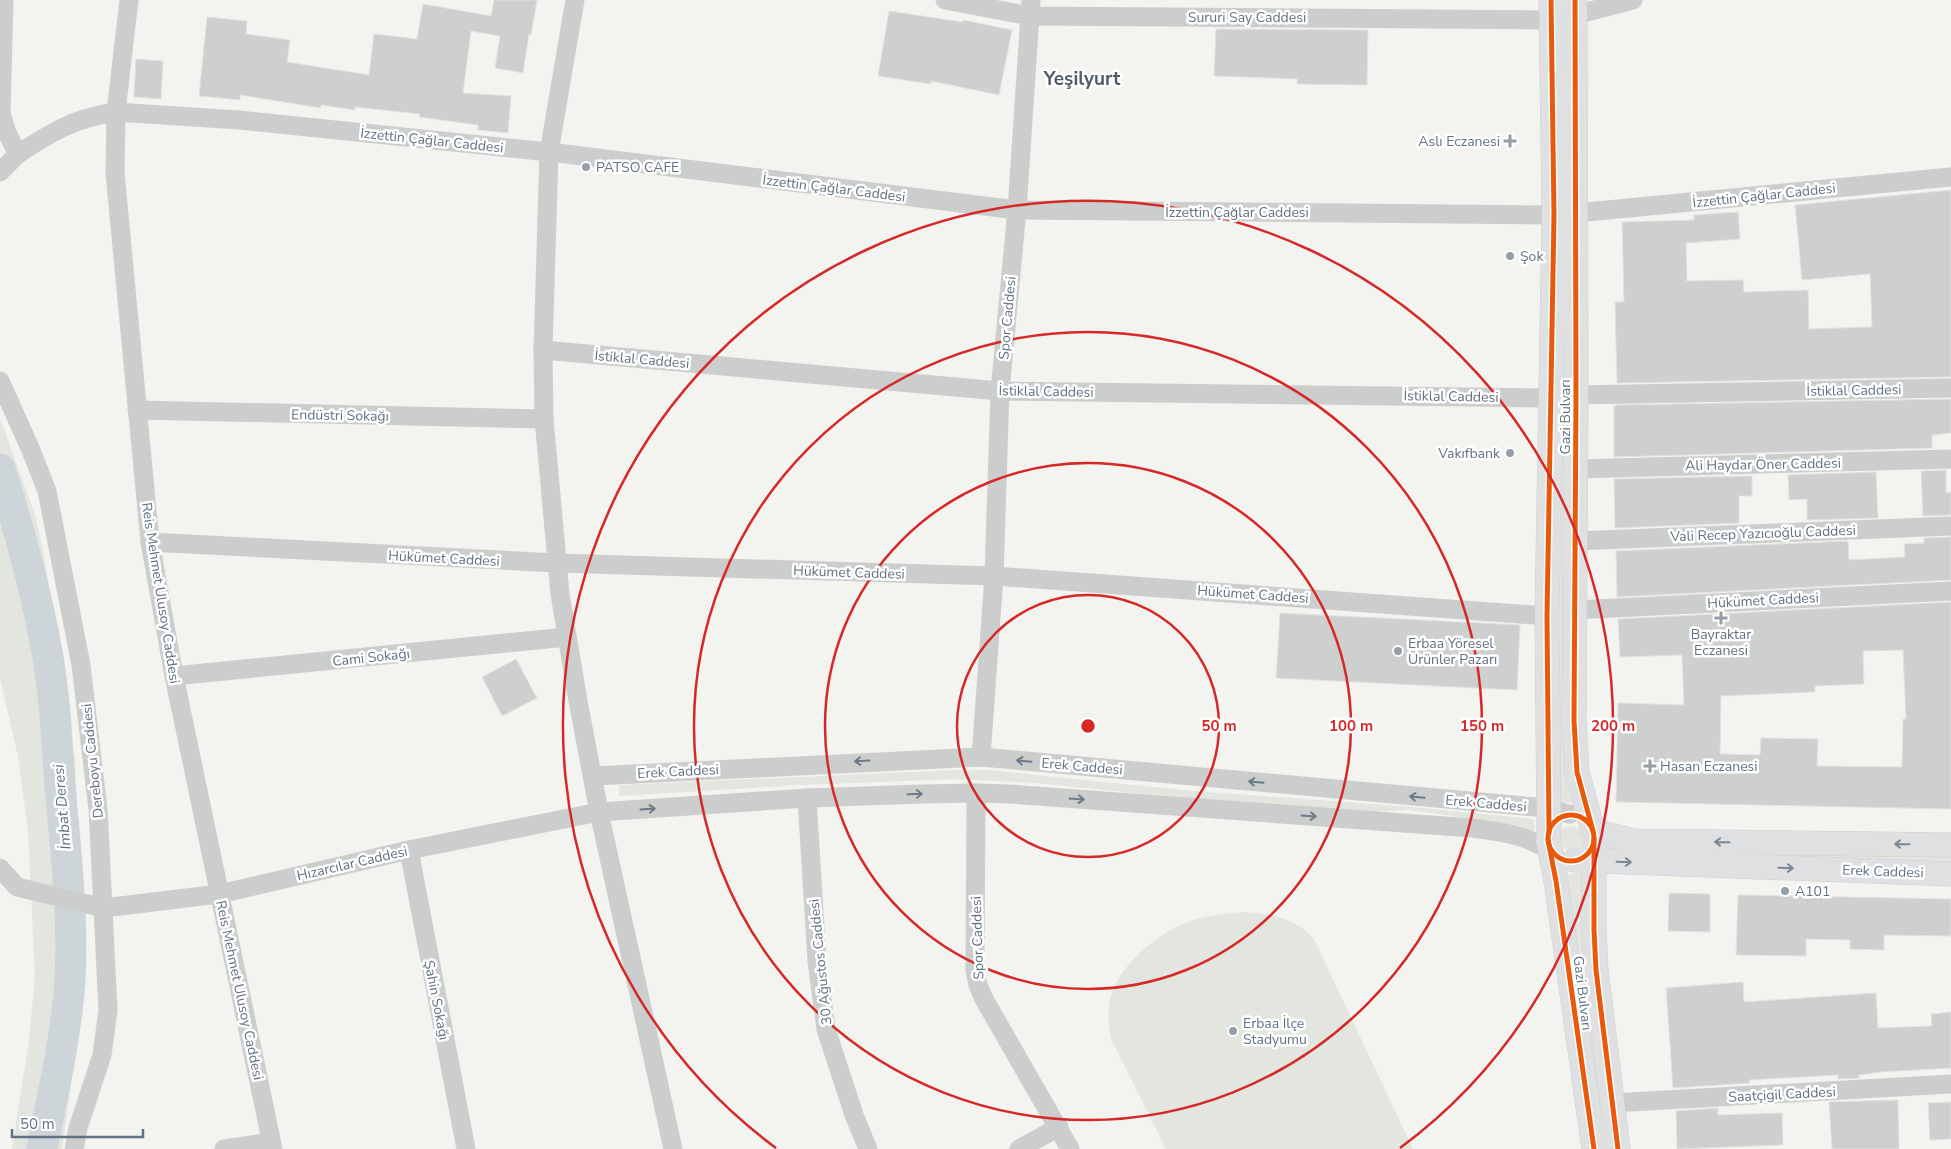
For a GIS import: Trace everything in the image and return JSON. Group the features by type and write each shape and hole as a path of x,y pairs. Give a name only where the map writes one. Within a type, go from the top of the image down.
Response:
{"main road":[{"name":"Gazi Bulvarı","path":"1575,8 1565,214 1550,398 1547,616 1560,812 1594,930 1596,970 1618,1149"},
{"name":"Gazi Bulvarı","path":"1551,10 1576,395 1574,610 1576,764 1565,938 1594,1149"},
{"path":"1560,812 1584,819 1570,846"},
{"name":"Erek Caddesi","path":"1570,846 1633,841 1951,844"},
{"name":"Erek Caddesi","path":"1570,846 1951,874"}],"street":[{"path":"4,0 1,113 7,134 18,154"},
{"name":"Reis Mehmet Ulusoy Caddesi","path":"129,0 116,112 114,173 150,542 174,676 272,1146"},
{"path":"576,0 556,102 549,152 543,350 544,419 557,563 567,637 599,812 673,1149"},
{"name":"Sururi Say Caddesi","path":"946,0 1030,8 1551,10"},
{"path":"1575,8 1633,0"},
{"name":"Spor Caddesi","path":"981,757 994,576 1000,390 1017,210 1030,8"},
{"name":"İzzettin Çağlar Caddesi","path":"0,172 18,154 57,130 96,115 116,112 239,120 549,152 1017,210 1565,214 1951,177"},
{"name":"İstiklal Caddesi","path":"543,350 1000,390 1550,398"},
{"name":"Dereboyu Caddesi","path":"0,381 47,491 81,666 98,809 108,1010 106,1035 97,1074 81,1120 74,1149"},
{"name":"İstiklal Caddesi","path":"1576,395 1951,388"},
{"name":"Endüstri Sokağı","path":"137,410 544,419"},
{"name":"Ali Haydar Öner Caddesi","path":"1576,468 1951,459"},
{"name":"Vali Recep Yazıcıoğlu Caddesi","path":"1575,541 1951,526"},
{"name":"Hükümet Caddesi","path":"150,542 557,563 994,576 1547,616"},
{"name":"Hükümet Caddesi","path":"1574,610 1951,591"},
{"name":"Cami Sokağı","path":"174,676 567,637"},
{"name":"Erek Caddesi","path":"593,776 981,757 1560,812"},
{"name":"Spor Caddesi","path":"976,793 975,970 978,985 984,999 1070,1149"},
{"name":"Erek Caddesi","path":"599,812 807,798 976,793 1472,828 1517,835 1537,842 1570,846"},
{"name":"30 Ağustos Caddesi","path":"807,798 817,961 826,1029 854,1115 868,1149"},
{"name":"Hızarcılar Caddesi","path":"104,908 220,894 409,850 599,812"},
{"name":"Şahin Sokağı","path":"409,850 466,1149"},
{"path":"0,868 17,887 104,908"},
{"name":"Saatçigil Caddesi","path":"1612,1103 1951,1084"},
{"path":"1019,1149 1059,1127"},
{"path":"224,1149 272,1146"}],"shaded area":[{"path":"1560,0 1565,0 1566,778 1572,802 1560,804"},
{"path":"0,418 35,515 44,555 75,761 84,957 83,998 62,1149 12,1149 29,1040 35,976 28,830 18,756 0,678"},
{"path":"986,770 1194,791 1402,806 1534,819 1534,832 1517,825 1409,810 1371,812 1172,797 1036,783 956,779 800,785 619,796 619,785"},
{"path":"1571,826 1580,829 1583,838 1580,847 1571,850 1562,847 1559,838 1562,829"},
{"path":"1609,845 1951,856 1951,863 1608,856"},
{"path":"1583,873 1584,942 1587,977 1609,1149 1603,1149 1566,874"},
{"name":"Erbaa İlçe Stadyumu","path":"1244,912 1264,914 1290,921 1314,939 1413,1149 1166,1149 1111,1039 1108,1014 1109,1002 1118,979 1126,968 1156,939 1180,925 1204,917"}],"building":[{"path":"494,0 537,0 523,73 495,68 500,36 471,31 463,93 511,96 508,133 478,130 478,125 419,117 420,114 355,107 355,110 321,105 321,108 240,95 240,100 199,96 207,17 247,21 246,34 290,40 287,62 369,75 374,34 417,39 423,4 491,16"},
{"path":"889,11 962,22 963,20 1012,30 999,95 931,81 931,84 878,76"},
{"path":"1216,29 1368,30 1367,85 1297,84 1297,79 1214,76"},
{"path":"136,59 163,61 161,99 134,97"},
{"path":"1951,190 1951,377 1617,383 1615,302 1624,302 1622,222 1694,220 1694,215 1738,212 1740,239 1686,243 1687,281 1743,280 1744,292 1808,290 1809,329 1872,327 1870,274 1802,280 1795,205"},
{"path":"1951,399 1951,433 1932,435 1932,448 1614,457 1614,406 1618,405"},
{"path":"1946,470 1946,493 1951,492 1951,515 1923,516 1921,471"},
{"path":"1876,472 1878,518 1807,520 1807,499 1789,500 1788,475"},
{"path":"1752,476 1752,496 1739,496 1739,523 1615,528 1614,479"},
{"path":"1951,537 1951,580 1617,597 1616,551 1848,541 1849,560 1905,557 1904,544 1924,543 1924,538"},
{"path":"1951,602 1951,809 1616,802 1618,703 1684,705 1682,655 1620,657 1618,619","holes":["1903,650 1906,719 1903,719 1902,767 1817,766 1818,739 1761,738 1760,755 1720,754 1721,696 1815,692 1815,686 1864,684 1863,651"]},
{"name":"Erbaa Yöresel Ürünler Pazarı","path":"1280,613 1520,625 1517,690 1276,678"},
{"path":"516,659 537,698 502,716 482,677"},
{"path":"1669,893 1710,894 1710,932 1668,931"},
{"path":"1738,895 1951,899 1951,936 1884,935 1884,950 1850,949 1850,940 1806,939 1806,956 1736,955"},
{"path":"1743,982 1744,1002 1876,993 1878,1028 1932,1026 1931,1014 1951,1012 1951,1068 1881,1072 1859,1075 1859,1078 1838,1079 1838,1075 1749,1080 1750,1083 1673,1088 1666,988"},
{"path":"1898,1100 1899,1149 1832,1149 1829,1102"},
{"path":"1951,1102 1951,1139 1930,1140 1928,1103"},
{"path":"1718,1108 1718,1115 1782,1113 1783,1145 1677,1149 1676,1111"}],"waterway":[{"name":"İmbat Deresi","path":"0,469 32,583 50,670 69,890 71,958 68,1002 59,1065 42,1149"}],"cycle path":[{"path":"1549,833 1547,616 1554,215 1551,0"},
{"path":"1575,0 1576,395 1574,721 1577,772 1593,831"},
{"path":"1571,815 1584,819 1590,825 1594,838 1590,851 1584,857 1571,861 1558,857 1552,851 1548,838 1552,825 1558,819 1571,815"},
{"path":"1594,839 1596,970 1618,1149"},
{"path":"1548,840 1556,881 1594,1149"}],"place":[{"name":"Aslı Eczanesi","path":"1510,141"},
{"name":"PATSO CAFE","path":"586,167"},
{"name":"Şok","path":"1510,256"},
{"name":"Vakıfbank","path":"1510,453"},
{"name":"Bayraktar Eczanesi","path":"1721,618"},
{"name":"Erbaa Yöresel Ürünler Pazarı","path":"1398,651"},
{"name":"Hasan Eczanesi","path":"1650,766"},
{"name":"A101","path":"1785,891"},
{"name":"Erbaa İlçe Stadyumu","path":"1233,1031"}],"district":[{"name":"Yeşilyurt","path":"1082,78"}]}
